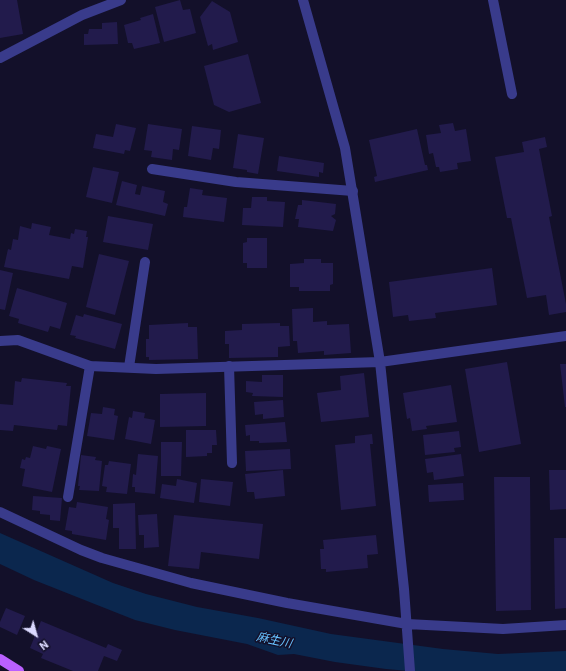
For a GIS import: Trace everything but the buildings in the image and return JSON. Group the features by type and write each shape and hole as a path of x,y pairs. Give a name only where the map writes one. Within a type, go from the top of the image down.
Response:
{"main road":[{"path":"0,659 19,671"}],"street":[{"path":"0,58 82,15 121,0"},
{"path":"303,0 345,148 353,191 380,362 407,624 410,671"},
{"path":"493,0 512,94"},
{"path":"152,169 236,182 353,191"},
{"path":"129,367 145,262"},
{"path":"0,341 18,340 90,366 156,369 380,362 566,336"},
{"path":"68,497 90,366"},
{"path":"229,366 232,463"},
{"path":"0,512 81,550 102,558 191,583 287,603 407,624 503,628 566,625"}],"water":[{"name":"麻生川","path":"0,533 113,583 146,594 197,607 258,618 331,634 443,649 498,654 566,651 566,671 409,671 386,669 335,662 294,654 278,655 247,644 175,630 135,620 34,580 0,564"}]}
